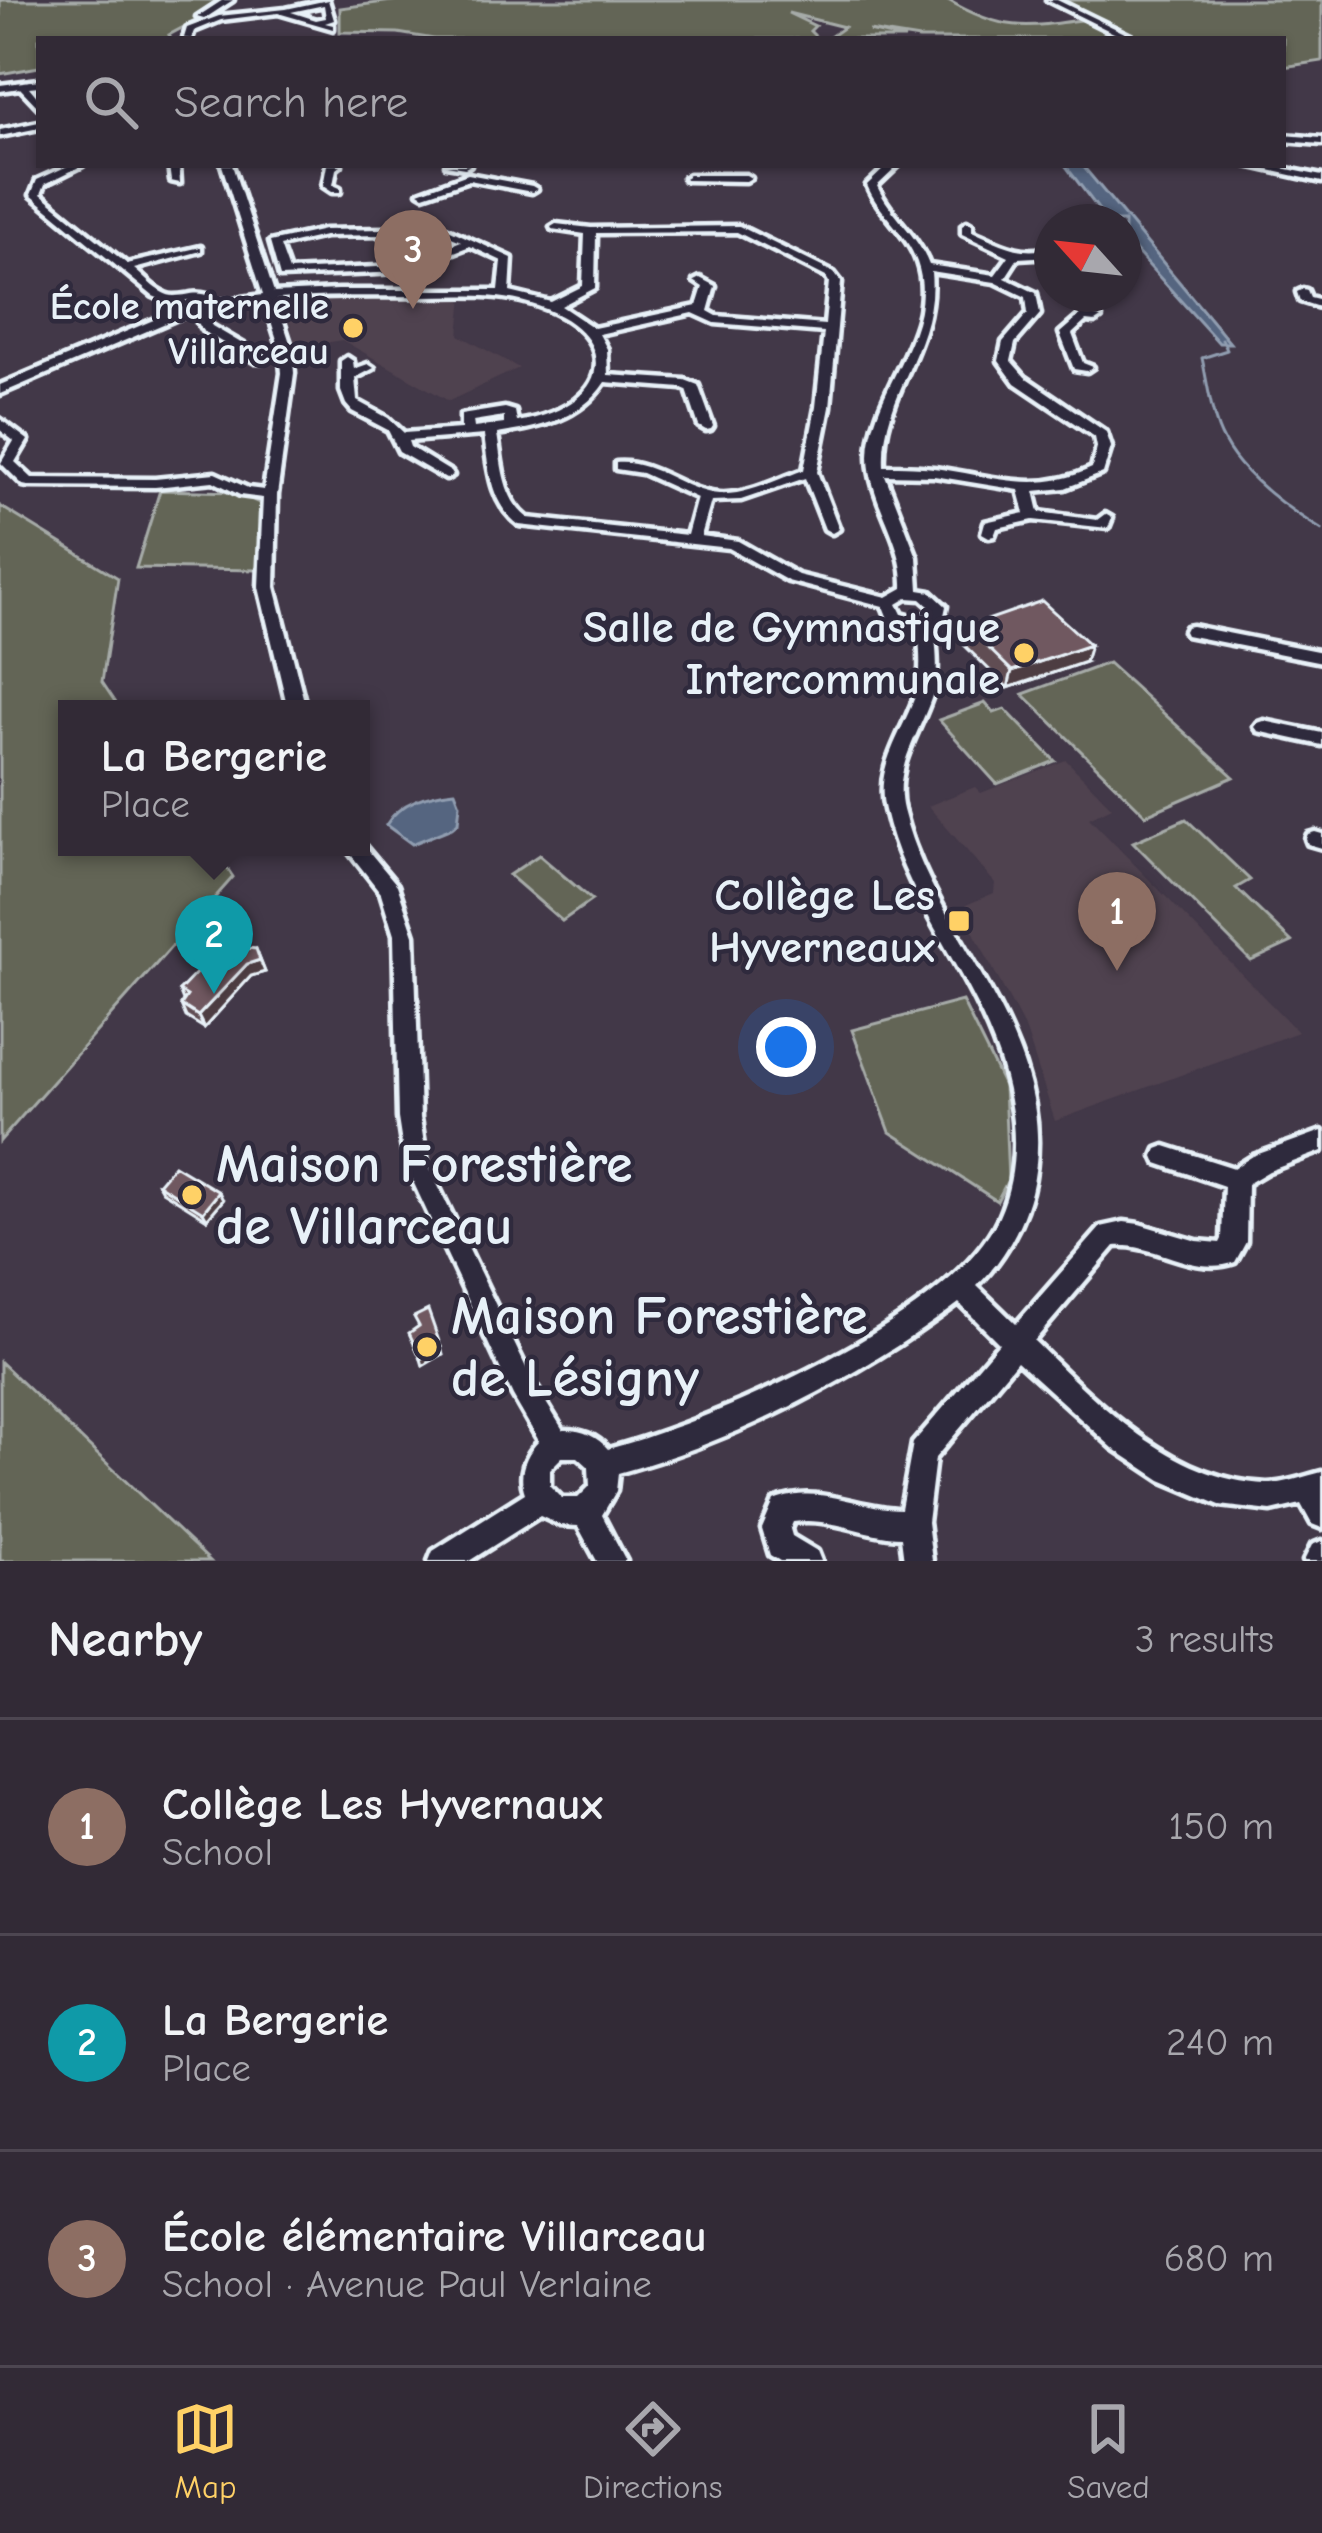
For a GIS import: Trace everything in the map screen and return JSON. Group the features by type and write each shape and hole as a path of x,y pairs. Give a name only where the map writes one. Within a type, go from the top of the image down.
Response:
{"street":[{"path":"176,34 230,0"},
{"path":"1051,0 1126,36"},
{"path":"189,36 196,26 323,1 328,27 282,12"},
{"path":"196,26 239,26"},
{"path":"0,88 36,84"},
{"path":"23,86 36,102"},
{"path":"0,133 36,126"},
{"path":"1286,127 1316,140"},
{"path":"1286,138 1316,140"},
{"path":"71,168 41,182 36,195 177,307"},
{"path":"174,168 176,181"},
{"path":"228,168 286,349 288,373 270,495 269,610 294,700"},
{"path":"332,168 328,186 336,190"},
{"path":"890,168 874,180 874,191 907,231 925,268 924,318 880,430 876,470 912,553 911,592"},
{"path":"1267,168 1322,179"},
{"path":"424,191 465,169 532,189"},
{"path":"689,178 746,174"},
{"path":"967,225 966,232 1015,255 1034,254"},
{"path":"556,227 591,231 739,229 830,275 835,282 811,472 832,529"},
{"path":"469,242 402,269 284,275 274,244 332,232 446,231 508,260 504,293"},
{"path":"553,307 589,288 591,231"},
{"path":"125,268 197,249"},
{"path":"998,279 1015,255"},
{"path":"876,470 935,472 1026,489 1067,485 1098,470 1104,447 1100,435 1011,370 1006,350 1037,304 1032,295 998,279 925,268"},
{"path":"700,281 709,286 702,311"},
{"path":"1303,292 1304,299 1322,304"},
{"path":"0,390 177,307 261,302 268,297 504,293 553,307 590,332 601,348 601,378 574,407 550,420 490,432 400,437"},
{"path":"204,305 207,328 259,359"},
{"path":"590,332 702,311 715,320 830,328"},
{"path":"1066,333 1083,317 1095,318"},
{"path":"1028,323 1066,333"},
{"path":"1066,333 1078,366 1088,367"},
{"path":"368,368 348,368 350,404 395,427 404,449 446,475"},
{"path":"601,378 685,384 693,388 706,426"},
{"path":"468,432 466,418 505,412 510,414 511,429"},
{"path":"0,423 21,440 8,464 28,482 155,483 215,477 245,492 270,495"},
{"path":"490,432 503,500 512,515 524,522 733,544 773,571 889,603 911,592 931,598 938,606 934,619 916,624"},
{"path":"621,466 641,465 705,496 724,499 811,472"},
{"path":"1026,489 1033,516"},
{"path":"693,539 705,496"},
{"path":"989,533 990,525 1033,516 1103,525 1105,518"},
{"path":"602,1464 716,1428 879,1341 959,1286 997,1244 1016,1208 1025,1169 1024,1114 1010,1061 892,808 892,763 929,671 926,634 916,624 895,617 889,603"},
{"path":"1192,631 1322,657"},
{"path":"1264,727 1322,739"},
{"path":"362,856 390,890 404,935 409,1118 416,1164 522,1387 557,1445"},
{"path":"1236,1179 1261,1162 1322,1141"},
{"path":"1165,1156 1236,1179"},
{"path":"918,1561 913,1522 922,1451 1109,1235 1131,1231 1211,1257 1226,1254 1234,1242 1236,1179"},
{"path":"959,1286 1120,1435 1182,1478 1233,1497 1318,1497"},
{"path":"567,1442 588,1447 602,1464 599,1495 584,1510 556,1512 541,1499 537,1469 557,1445 567,1442"},
{"path":"443,1561 541,1499"},
{"path":"807,1561 780,1546 776,1529 784,1511 802,1504 892,1526 913,1522"},
{"path":"584,1510 611,1561"}],"shaded area":[{"path":"463,295 459,335 519,368 449,401 342,340 296,348 284,299"},
{"path":"1066,760 1112,807 1089,818 1298,1032 1055,1121 1026,1031 963,912 966,905 994,893 995,883 928,806 975,787 981,793"}],"green space":[{"path":"0,0 234,0 170,36 36,36 36,68 0,74"},
{"path":"399,0 948,0 984,18 1030,25 1087,19 1054,0 1322,0 1322,61 1286,67 1286,36 900,36 869,31 892,36 831,36 844,27 788,13 815,26 810,31 815,36 340,32 340,8"},
{"path":"160,490 236,492 263,505 257,570 136,568"},
{"path":"0,506 118,578 102,682 114,700 58,700 58,856 219,856 233,877 0,1141"},
{"path":"1108,663 1234,777 1146,815 1023,694"},
{"path":"985,703 994,713 1005,709 1055,761 997,784 939,720"},
{"path":"1186,819 1250,880 1236,888 1292,942 1251,961 1133,842"},
{"path":"539,855 592,900 562,921 509,875"},
{"path":"962,1001 1004,1086 1008,1180 997,1201 890,1132 852,1030"},
{"path":"0,1362 210,1561 0,1561"}],"water":[{"path":"1067,168 1084,168 1114,204 1094,204"},
{"path":"1142,237 1230,343 1219,343 1142,258"},
{"path":"455,791 460,804 458,823 452,828 412,844 386,825 407,804"}],"building":[{"path":"1042,601 1090,645 1012,671 967,627"},
{"path":"237,947 256,949 260,960 247,964 198,1016 181,1005 187,996 179,991 201,968 211,973"},
{"name":"Maison Forestière de Villarceau","path":"174,1165 219,1192 203,1212 158,1184"},
{"name":"Maison Forestière de Lésigny","path":"428,1310 441,1347 421,1359 409,1333 419,1326 414,1317"}],"waterway":[{"path":"1222,339 1227,350 1202,358 1224,441 1254,479 1322,530"}],"place":[{"name":"École élémentaire Villarceau","path":"413,309"},
{"name":"École maternelle Villarceau","path":"353,328"},
{"name":"Salle de Gymnastique Intercommunale","path":"1024,653"},
{"name":"Collège Les Hyverneaux","path":"959,921"},
{"name":"Collège Les Hyvernaux","path":"1117,971"},
{"name":"La Bergerie","path":"214,994"},
{"name":"Maison Forestière de Villarceau","path":"192,1195"},
{"name":"Maison Forestière de Lésigny","path":"427,1347"}]}
